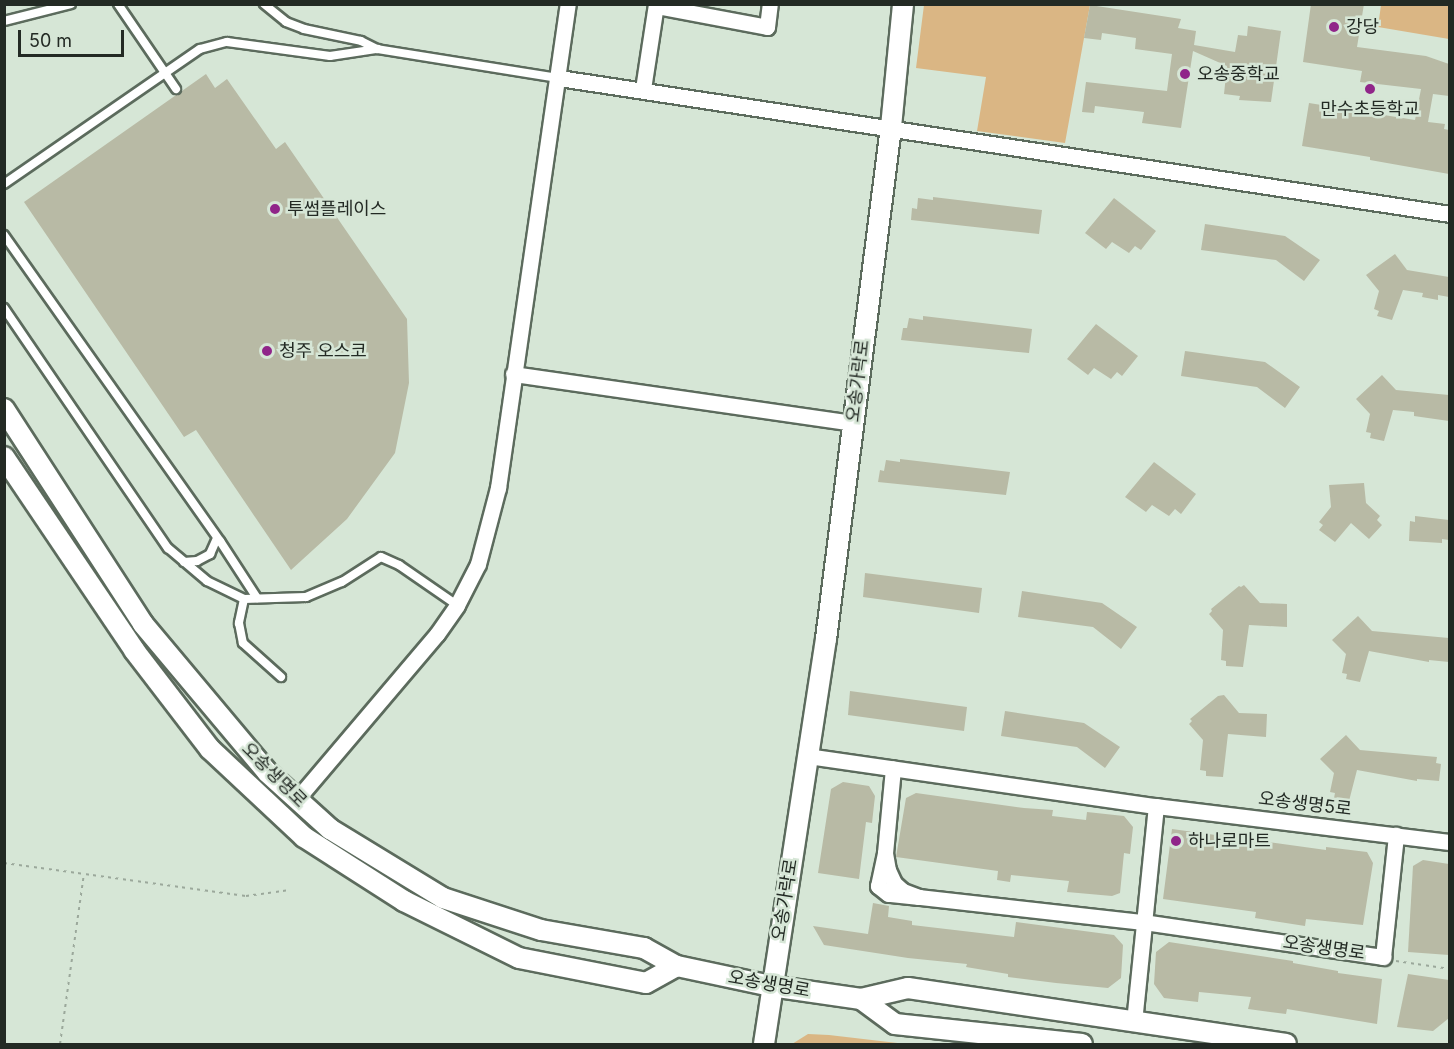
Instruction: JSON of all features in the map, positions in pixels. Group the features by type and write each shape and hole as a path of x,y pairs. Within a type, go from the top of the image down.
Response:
{"street":[{"path":"297,799 437,634 457,605 478,564 498,488 568,4"},
{"path":"643,89 656,5 767,27 770,4"},
{"name":"오송가락로","path":"764,1044 771,986 826,639 891,127 903,4"},
{"path":"558,78 643,89 1449,214"},
{"path":"513,374 853,423"},
{"name":"오송생명로","path":"4,410 143,624 267,772 330,829 443,898 541,930 644,948 676,966 771,986 861,999 908,988 1286,1044"},
{"name":"오송생명로","path":"4,457 134,650 210,749 304,837 404,901 519,958 646,983 676,966"},
{"path":"807,756 1156,806 1134,1022"},
{"name":"오송생명로","path":"893,768 885,852 879,882 880,889 888,894 1143,922 1383,957 1396,834"},
{"name":"오송생명5로","path":"1156,806 1449,842"},
{"name":"오송생명로","path":"861,999 895,1024 1082,1044"}],"lane":[{"path":"4,21 72,4"},
{"path":"118,4 176,89"},
{"path":"264,4 286,22 304,29 361,41 377,48 558,78"},
{"path":"4,184 200,49 228,42 330,56 377,48"},
{"path":"4,235 217,538 256,598"},
{"path":"4,308 168,549 207,581 244,599 306,597 342,582 381,557 399,565 457,605"},
{"path":"184,562 198,561 210,554 217,538"},
{"path":"244,599 239,623 243,643 281,677"}],"path":[{"path":"4,862 246,896 290,890"},
{"path":"60,1044 84,874"},
{"path":"1383,957 1449,969"}],"shaded area":[{"path":"924,5 1090,5 1065,143 977,131 986,77 916,68"},
{"path":"1381,5 1449,5 1449,39 1378,27"},
{"path":"808,1034 829,1035 906,1044 792,1044"}],"building":[{"path":"1311,4 1364,4 1357,47 1426,56 1449,64 1449,96 1433,94 1428,122 1445,124 1444,129 1449,130 1449,174 1370,160 1370,157 1302,146 1309,103 1415,120 1421,89 1360,82 1362,71 1303,62"},
{"path":"1090,5 1181,19 1178,28 1196,31 1194,45 1235,52 1238,35 1247,36 1248,26 1281,31 1271,102 1239,100 1240,96 1224,94 1227,66 1193,51 1181,128 1142,123 1144,112 1095,106 1094,113 1082,112 1086,82 1167,91 1172,54 1135,49 1136,38 1102,33 1101,40 1084,38"},
{"name":"청주 오스코","path":"206,74 215,88 227,79 276,149 285,142 407,319 409,383 395,453 347,519 291,570 196,430 184,437 24,202"},
{"path":"933,197 1042,210 1039,234 911,220 912,208 917,209 918,198 933,200"},
{"path":"1114,198 1156,231 1141,250 1135,246 1129,253 1112,242 1106,249 1085,233"},
{"path":"1205,224 1285,236 1320,260 1304,281 1276,260 1201,250"},
{"path":"1395,254 1407,270 1449,277 1449,297 1438,295 1438,300 1422,297 1423,293 1403,290 1392,320 1377,316 1379,311 1374,309 1379,291 1366,275"},
{"path":"923,316 1032,329 1029,353 901,340 903,328 907,328 909,318 923,320"},
{"path":"1096,324 1138,356 1122,376 1117,372 1111,379 1094,368 1088,375 1067,359"},
{"path":"1185,351 1265,362 1300,387 1285,408 1257,387 1181,376"},
{"path":"1382,375 1396,390 1449,395 1449,421 1414,416 1414,412 1393,410 1384,441 1370,438 1371,433 1366,432 1370,414 1356,399"},
{"path":"900,459 1010,472 1006,495 878,482 880,470 884,471 886,460 900,462"},
{"path":"1154,462 1196,494 1181,514 1175,509 1169,516 1152,505 1146,512 1125,497"},
{"path":"1364,483 1366,503 1380,516 1377,520 1382,525 1369,539 1351,523 1335,542 1319,530 1323,525 1319,522 1331,507 1329,485"},
{"path":"1415,516 1449,520 1449,540 1442,539 1442,543 1409,541 1410,521 1415,522"},
{"path":"865,573 982,588 979,613 863,597"},
{"path":"1244,585 1260,603 1287,604 1287,627 1249,625 1243,667 1226,666 1226,661 1221,660 1223,630 1209,614 1211,609 1239,586"},
{"path":"1022,591 1102,603 1137,627 1121,649 1093,627 1018,617"},
{"path":"1358,616 1372,631 1449,638 1449,662 1429,660 1429,662 1369,651 1360,682 1346,679 1347,674 1342,673 1346,654 1332,640"},
{"path":"850,691 967,707 964,731 848,715"},
{"path":"1224,695 1239,713 1267,714 1266,737 1228,734 1223,777 1206,776 1206,771 1200,770 1203,740 1189,724 1192,721 1190,719 1218,696"},
{"path":"1005,711 1084,723 1120,747 1105,768 1077,747 1001,736"},
{"path":"1346,735 1360,750 1437,757 1436,763 1441,764 1439,781 1417,779 1417,781 1357,770 1349,801 1334,798 1335,793 1330,792 1334,773 1320,759"},
{"path":"843,782 869,786 875,796 872,823 866,822 859,879 818,873 831,789"},
{"path":"916,793 1053,810 1052,816 1086,820 1087,812 1124,816 1133,827 1130,854 1124,853 1120,893 1112,896 1067,892 1069,881 1011,875 1010,882 997,880 998,871 896,857 906,798"},
{"path":"1172,829 1326,850 1326,847 1367,852 1373,863 1363,925 1306,919 1305,926 1255,918 1256,912 1163,899"},
{"path":"1423,860 1449,864 1449,955 1408,952 1413,866"},
{"path":"873,903 889,906 888,917 912,921 912,925 1014,937 1016,922 1114,935 1123,945 1121,978 1108,988 1056,983 1008,977 1008,974 966,967 967,964 908,958 824,945 813,926 868,934"},
{"path":"1169,942 1293,961 1293,963 1338,971 1338,973 1382,979 1377,1024 1287,1009 1286,1014 1248,1009 1251,997 1199,992 1198,1002 1164,998 1154,984 1156,952"},
{"path":"1408,974 1449,980 1449,1018 1433,1031 1397,1027"}],"place":[{"name":"강당","path":"1334,27"},
{"name":"오송중학교","path":"1185,74"},
{"name":"만수초등학교","path":"1370,89"},
{"name":"투썸플레이스","path":"275,209"},
{"name":"청주 오스코","path":"267,351"},
{"name":"하나로마트","path":"1176,841"}]}
